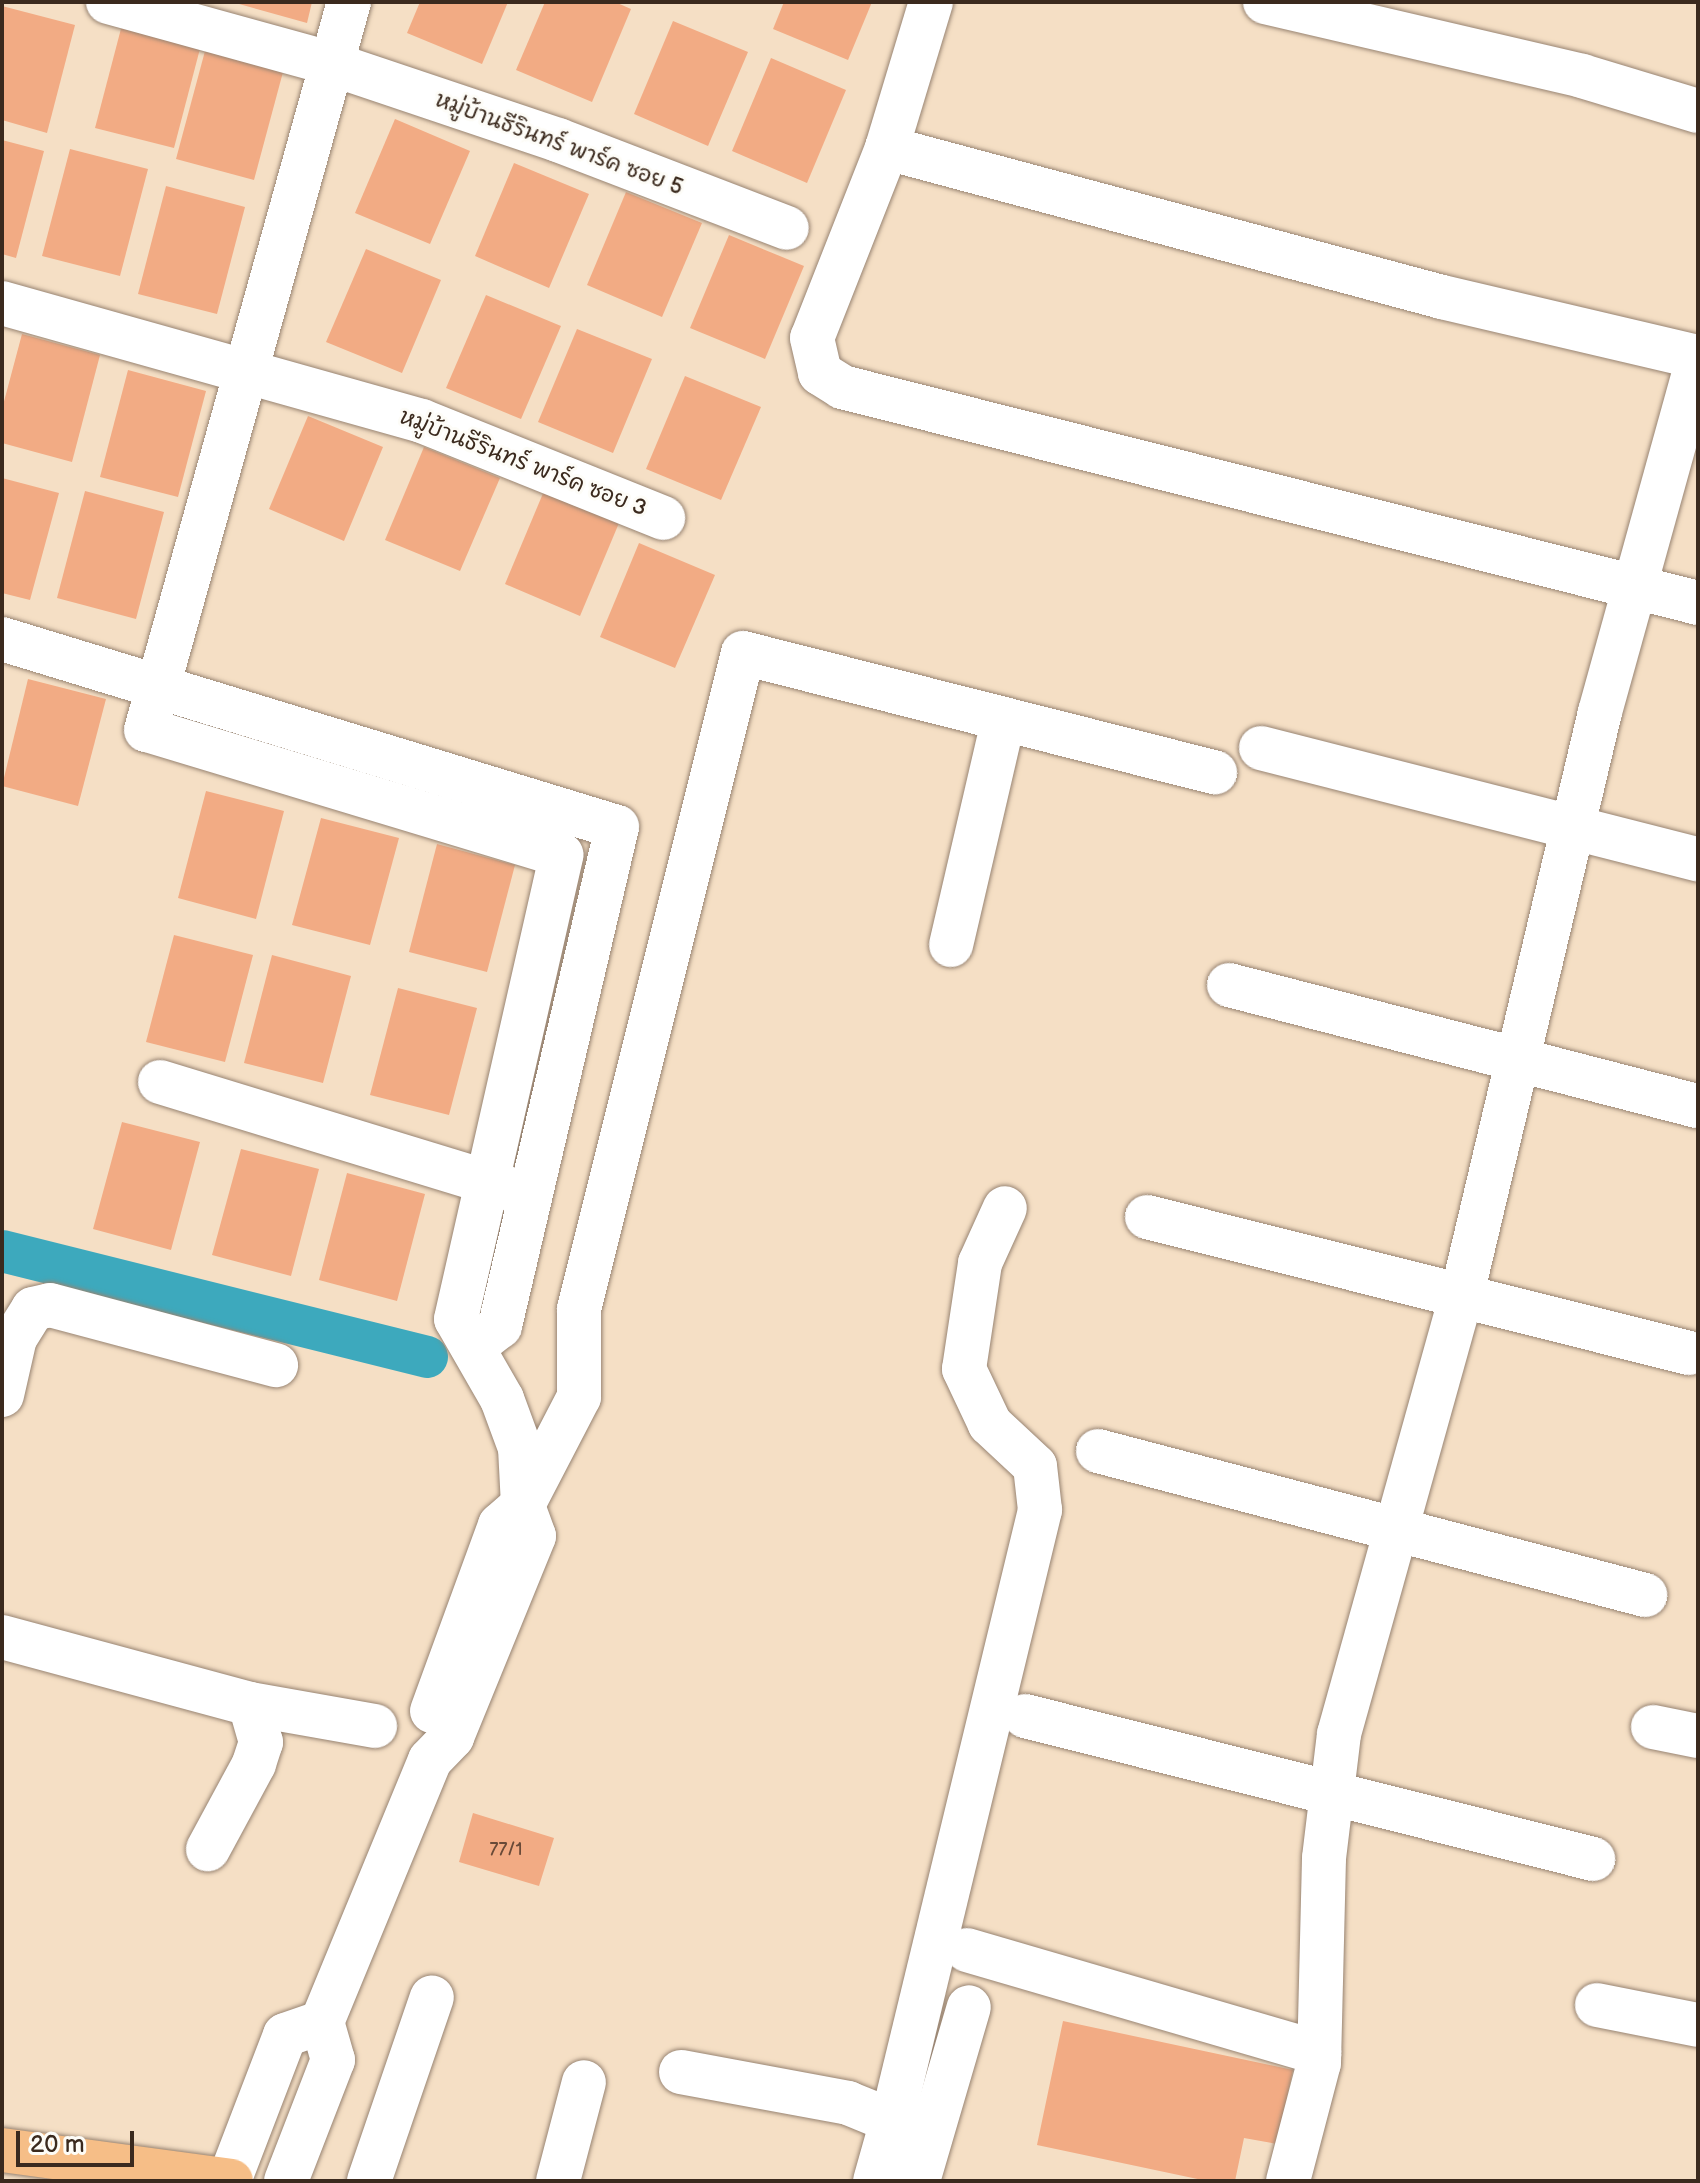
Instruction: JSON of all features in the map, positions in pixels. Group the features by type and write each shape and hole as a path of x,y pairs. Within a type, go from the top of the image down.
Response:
{"main road":[{"path":"2,2150 230,2181"}],"street":[{"name":"หมู่บ้านธีรินทร์ พาร์ค ซอย 5","path":"108,2 329,63 558,140 787,228"},
{"path":"349,2 242,374 146,730 561,855 456,1319 502,1399 520,1448 523,1505"},
{"path":"931,2 887,148 812,338 820,373 842,387 1698,603"},
{"path":"1265,2 1582,76 1698,111"},
{"path":"887,148 1352,274 1698,358 1574,828 1460,1296 1328,1793 1319,2053 1288,2181"},
{"name":"หมู่บ้านธีรินทร์ พาร์ค ซอย 3","path":"2,303 242,374 422,421 663,518"},
{"path":"2,639 617,827 500,1326 473,1347"},
{"path":"286,2181 333,2060 322,2022 430,1760 426,1727 500,1525 523,1505 579,1397 579,1309 743,653 1215,772"},
{"path":"951,945 1003,721"},
{"path":"1261,748 1698,859"},
{"path":"357,793 370,751"},
{"path":"1229,985 1698,1106"},
{"path":"160,1082 531,1195"},
{"path":"875,2181 1040,1510 1035,1466 990,1424 964,1369 980,1263 1005,1208"},
{"path":"1147,1217 1689,1353"},
{"path":"2,1395 15,1338 33,1309 50,1305 276,1365"},
{"path":"1098,1451 1645,1595"},
{"path":"2,1637 250,1704 375,1726"},
{"path":"208,1849 261,1742 250,1704"},
{"path":"1025,1716 1593,1859"},
{"path":"1653,1727 1698,1736"},
{"path":"967,1950 1319,2053"},
{"path":"369,2181 432,1997"},
{"path":"1597,2005 1698,2025"},
{"path":"918,2181 969,2007"},
{"path":"230,2181 285,2035 322,2022"},
{"path":"681,2072 848,2103 892,2121"},
{"path":"558,2181 584,2082"}],"building":[{"path":"232,2 312,2 307,23"},
{"path":"420,2 508,2 482,64 407,33"},
{"path":"545,2 615,2 631,9 592,102 516,70"},
{"path":"784,2 872,2 848,60 773,29"},
{"path":"2,6 75,25 47,133 2,120"},
{"path":"123,21 202,41 174,148 95,128"},
{"path":"673,21 748,52 708,146 634,114"},
{"path":"205,51 283,72 254,180 176,159"},
{"path":"771,58 846,90 807,183 732,151"},
{"path":"395,119 470,151 430,244 355,213"},
{"path":"2,140 44,151 16,258 2,254"},
{"path":"70,149 148,169 120,276 42,256"},
{"path":"514,163 589,194 549,288 475,256"},
{"path":"166,186 245,207 217,314 138,294"},
{"path":"626,192 702,223 662,317 587,285"},
{"path":"729,235 804,266 765,359 690,328"},
{"path":"366,249 441,280 402,373 326,342"},
{"path":"486,295 561,326 521,419 446,388"},
{"path":"577,329 652,359 613,453 538,422"},
{"path":"22,334 100,355 72,462 2,443 2,409"},
{"path":"128,370 206,391 178,497 100,477"},
{"path":"685,376 761,407 721,500 646,469"},
{"path":"308,416 383,447 344,541 269,509"},
{"path":"424,447 500,478 460,571 385,540"},
{"path":"2,478 59,493 30,600 2,593"},
{"path":"85,491 164,512 136,619 57,598"},
{"path":"544,491 619,523 580,616 505,584"},
{"path":"639,543 715,575 675,668 600,637"},
{"path":"28,679 106,699 78,806 2,786"},
{"path":"206,791 284,811 256,919 178,898"},
{"path":"321,818 399,838 370,945 292,925"},
{"path":"437,844 515,865 487,972 409,952"},
{"path":"174,935 253,955 225,1062 146,1042"},
{"path":"272,955 351,976 323,1083 244,1063"},
{"path":"398,988 477,1008 449,1115 370,1095"},
{"path":"122,1122 200,1142 171,1250 93,1229"},
{"path":"241,1149 319,1169 291,1276 212,1255"},
{"path":"347,1173 425,1194 397,1301 319,1280"},
{"path":"473,1813 554,1838 539,1886 459,1862"},
{"path":"1063,2021 1293,2070 1277,2144 1244,2138 1235,2181 1207,2181 1037,2145"}],"waterway":[{"path":"2,1251 427,1357"}]}
